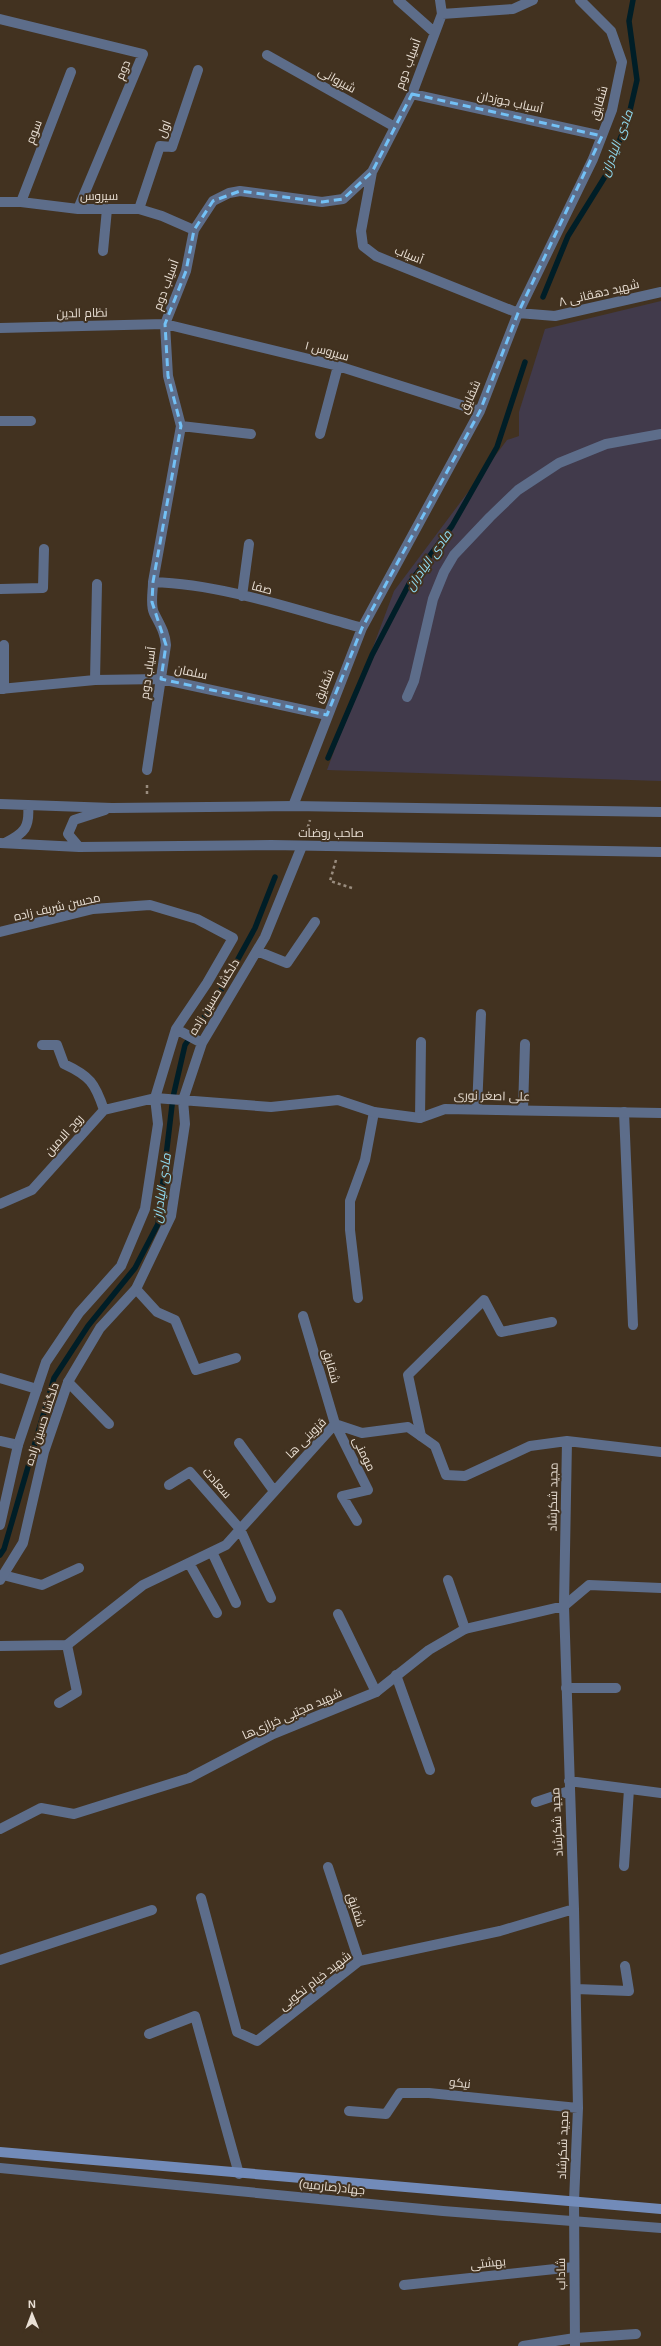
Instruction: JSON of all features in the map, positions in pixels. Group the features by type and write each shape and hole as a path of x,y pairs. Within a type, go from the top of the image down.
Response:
{"main road":[{"name":"جهاد(صارمیه)","path":"0,2152 239,2174 661,2209"}],"street":[{"path":"398,0 434,32"},
{"path":"440,0 442,14 513,9 533,0"},
{"name":"شقایق","path":"293,806 362,628 480,411 518,313 593,160 612,110 622,62 611,31 580,0"},
{"name":"آسیاب دوم","path":"147,770 166,639 161,624 154,612 152,602 154,582 181,426 168,376 165,324 186,271 194,230 213,201 229,193 240,191 294,199 333,202 343,199 372,172 412,94 442,14"},
{"name":"دوم","path":"0,18 143,54 78,209"},
{"name":"شیروانی","path":"266,55 395,127"},
{"name":"اول","path":"139,209 160,146 172,148 198,70"},
{"name":"سوم","path":"21,202 71,72"},
{"name":"آسیاب جوزدان","path":"412,94 602,136"},
{"name":"آسیاب","path":"372,172 361,231 362,246 376,256 518,313"},
{"name":"سیروس","path":"0,202 21,202 78,209 139,209 162,216 194,230"},
{"path":"103,251 107,209"},
{"name":"شهید دهقانی ۸","path":"518,313 555,316 661,292"},
{"name":"نظام الدین","path":"0,328 165,324"},
{"name":"سیروس ۱","path":"165,324 338,366 480,411"},
{"path":"320,434 338,366"},
{"path":"0,421 31,422"},
{"path":"181,426 251,434"},
{"path":"407,697 414,681 433,599 444,572 454,554 518,490 559,463 606,444 661,434"},
{"path":"242,596 249,544"},
{"path":"0,589 43,588 44,549"},
{"name":"صفا","path":"154,582 172,582 242,596 362,628"},
{"path":"95,680 97,584"},
{"path":"2,689 4,645"},
{"name":"سلمان","path":"2,689 95,680 161,679 327,715"},
{"path":"0,804 112,808 315,806 661,812"},
{"path":"2,844 21,835 30,820 28,805"},
{"path":"79,847 68,834 74,820 112,808"},
{"name":"صاحب روضات","path":"2,844 79,847 340,846 661,852"},
{"name":"دلگشا حسین زاده","path":"2,1577 24,1543 44,1452 68,1382 100,1328 136,1289 171,1216 185,1124 183,1100 202,1043 265,937 302,846"},
{"name":"محسن شریف زاده","path":"0,932 93,909 150,905 197,918 233,938"},
{"path":"257,951 287,963 315,922"},
{"name":"دلگشا حسین زاده","path":"0,1525 18,1445 46,1362 79,1313 120,1266 145,1209 158,1124 155,1098 176,1029 207,983 233,938"},
{"path":"477,1109 481,1014"},
{"path":"176,1029 202,1043"},
{"path":"420,1042 420,1118"},
{"path":"523,1110 525,1044"},
{"path":"42,1045 57,1045 64,1064 79,1071 97,1088 104,1110 155,1098"},
{"name":"علی اصغر نوری","path":"155,1098 271,1107 338,1100 374,1112 420,1118 445,1109 661,1113"},
{"name":"روح الامین","path":"0,1204 32,1190 104,1110"},
{"path":"358,1298 350,1230 350,1201 365,1160 374,1112"},
{"path":"624,1112 633,1325"},
{"path":"136,1289 157,1312 175,1320 196,1370 236,1358"},
{"path":"420,1436 408,1375 484,1300 501,1332 552,1322"},
{"name":"شقایق","path":"303,1316 335,1424"},
{"path":"0,1378 37,1390"},
{"path":"68,1382 109,1424"},
{"name":"قزوینی ها","path":"67,1646 143,1584 226,1545 335,1424 362,1433 408,1427 435,1446 446,1475 465,1476 530,1446 567,1441 661,1452"},
{"name":"مومنی","path":"335,1424 368,1490 342,1496 357,1521"},
{"path":"0,1441 18,1445"},
{"name":"مجید شکرشاد","path":"567,1441 564,1606 574,1909 578,2108 574,2201"},
{"path":"239,1443 274,1491"},
{"name":"سعادت","path":"169,1485 190,1472 240,1529"},
{"path":"240,1529 271,1598"},
{"path":"212,1552 236,1603"},
{"path":"189,1563 217,1613"},
{"path":"2,1577 42,1585 79,1568"},
{"path":"448,1580 465,1629"},
{"path":"564,1606 589,1585 661,1588"},
{"name":"شهید مجتبی خرازی‌ها","path":"0,1829 41,1808 74,1814 189,1778 273,1734 376,1692 429,1650 465,1629 564,1606"},
{"path":"338,1614 376,1692"},
{"path":"0,1646 67,1646 77,1692 59,1703"},
{"path":"396,1675 430,1770"},
{"path":"566,1688 616,1688"},
{"path":"569,1781 661,1793"},
{"path":"624,1866 629,1789"},
{"path":"536,1802 569,1791"},
{"name":"شقایق","path":"328,1867 359,1961"},
{"name":"شهید خیام نکویی","path":"201,1898 237,2032 257,2041 359,1961 500,1931 574,1909"},
{"path":"0,1960 152,1910"},
{"path":"576,1989 629,1991 625,1966"},
{"path":"149,2034 195,2016 239,2174"},
{"name":"نیکو","path":"349,2111 386,2114 400,2093 429,2093 578,2108"},
{"name":"جهاد(صارمیه)","path":"0,2168 443,2211 661,2228"},
{"name":"شاداب","path":"574,2201 575,2342"},
{"name":"بهشتی","path":"404,2285 574,2267"},
{"path":"523,2346 575,2342 636,2334"}],"path":[{"path":"146,807 147,770"},
{"path":"302,846 315,806"},
{"path":"340,846 330,881 352,888"}],"highlighted area":[{"path":"412,94 602,136 518,313 480,411 362,628 327,715 161,679 166,645 152,602 153,582 181,426 168,376 165,324 186,271 194,230 213,201 240,191 322,202 343,199 372,172"}],"shaded area":[{"path":"661,301 661,781 327,770 394,591 507,440 519,436 519,412 545,329"}],"waterway":[{"name":"مادی الیادران","path":"543,297 568,236 606,175 628,119 637,80 629,21 633,0"},
{"name":"مادی الیادران","path":"328,758 372,655 409,584 452,526 497,447 525,362"},
{"name":"مادی الیادران","path":"0,1555 4,1549 54,1378 88,1326 135,1268 158,1224 173,1097 185,1045 215,1001 255,928 275,877"}]}
